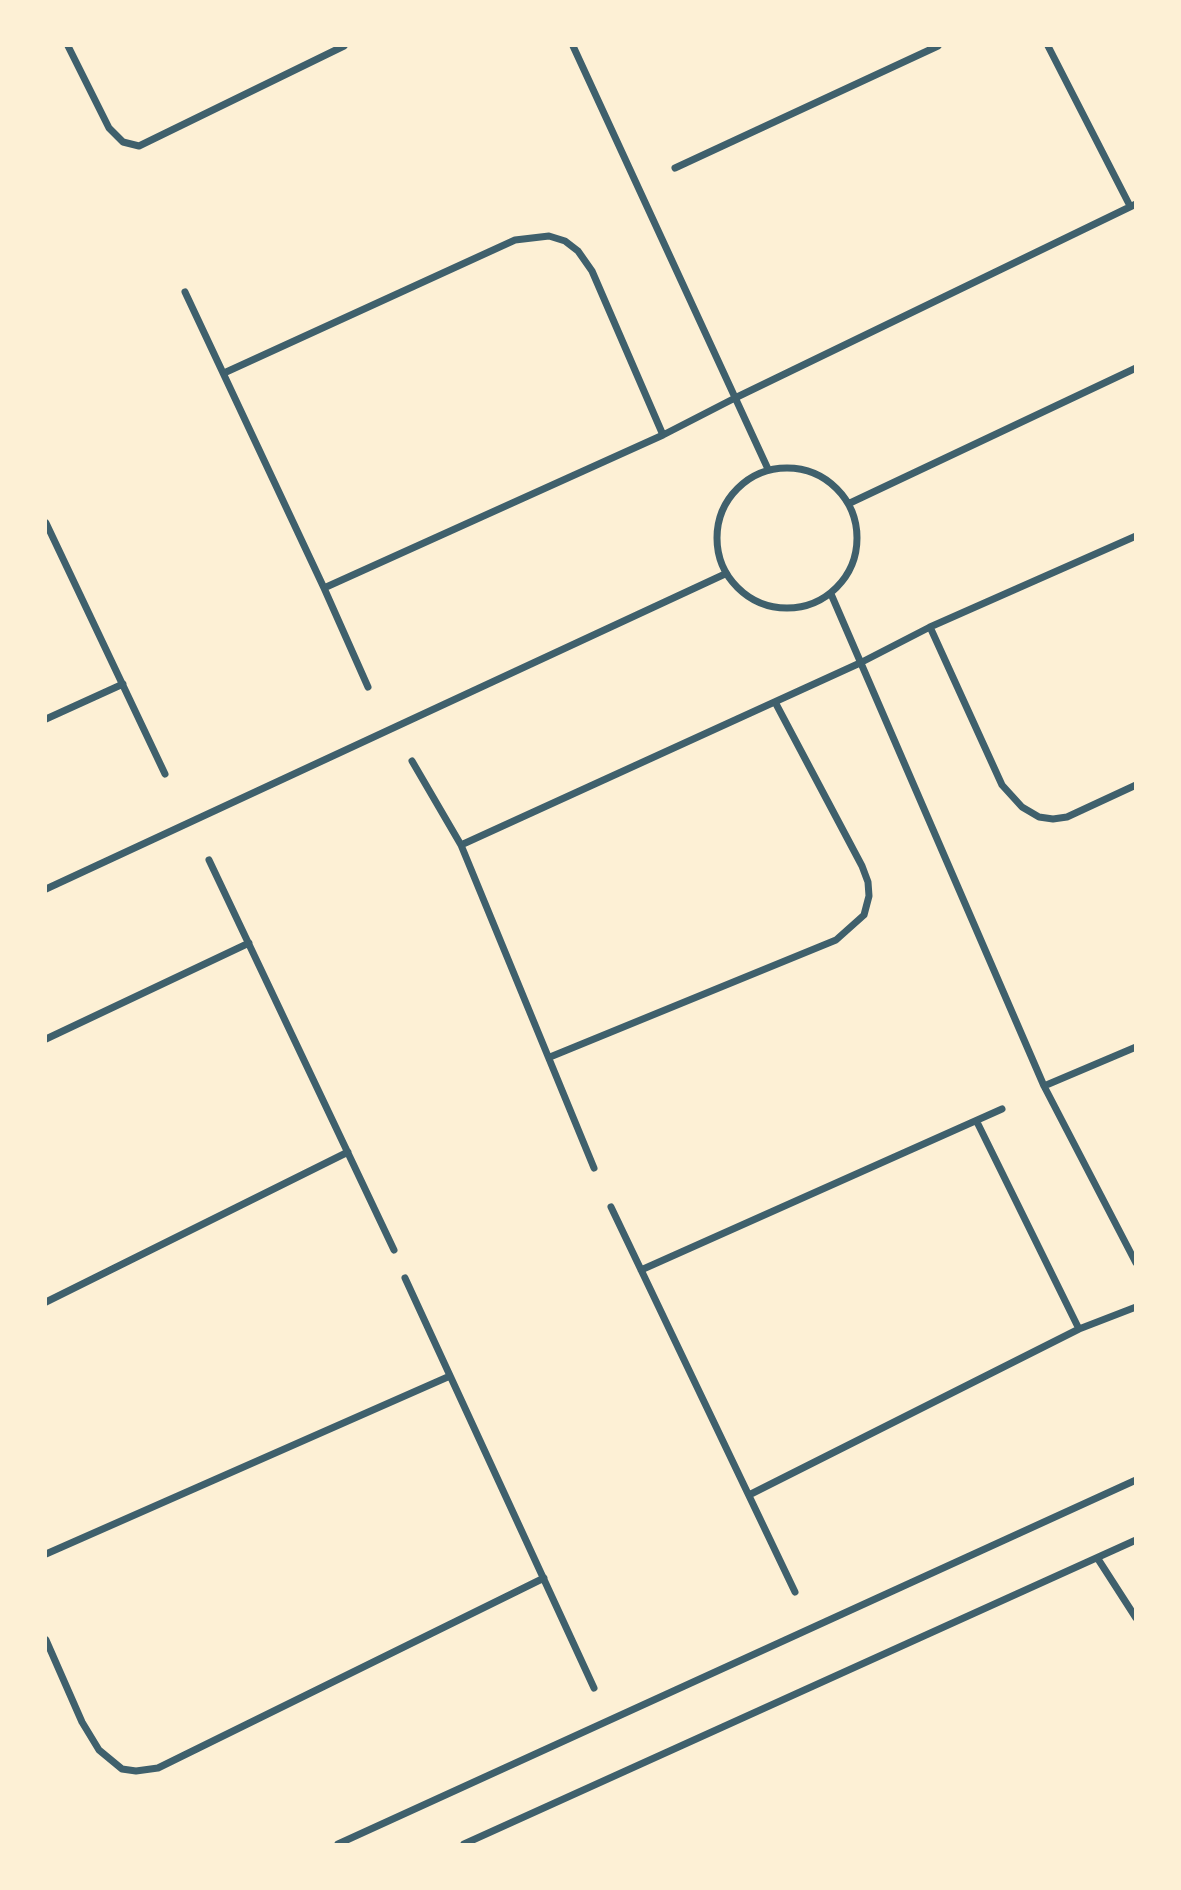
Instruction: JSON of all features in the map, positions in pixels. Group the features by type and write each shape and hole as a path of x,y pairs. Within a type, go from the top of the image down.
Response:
{"street":[{"path":"68,46 109,128 123,142 139,146 344,46"},
{"path":"573,46 768,469"},
{"path":"675,168 938,46"},
{"path":"324,588 663,435 1133,205 1048,46"},
{"path":"224,373 515,240 549,236 565,241 578,251 592,271 663,435"},
{"path":"185,292 368,687"},
{"path":"850,503 1136,368"},
{"path":"800,468 810,472 829,480 850,503 859,536 852,568 831,594 801,608 771,608 744,596 725,574 716,543 721,511 740,485 768,469 800,468"},
{"path":"46,523 165,774"},
{"path":"461,845 860,663 930,627 1136,536"},
{"path":"46,889 725,574"},
{"path":"831,594 1044,1086 1136,1263"},
{"path":"930,627 1002,785 1022,807 1039,817 1067,817 1136,785"},
{"path":"46,719 122,684"},
{"path":"550,1057 836,940 864,915 869,897 868,882 862,866 775,702"},
{"path":"412,761 461,845 594,1168"},
{"path":"209,860 394,1250"},
{"path":"46,1039 249,943"},
{"path":"1044,1086 1136,1047"},
{"path":"641,1270 1002,1109"},
{"path":"977,1122 1080,1329"},
{"path":"46,1302 348,1152"},
{"path":"611,1208 795,1592"},
{"path":"405,1278 594,1688"},
{"path":"749,1495 1080,1329 1136,1307"},
{"path":"46,1554 450,1376"},
{"path":"338,1844 1136,1480"},
{"path":"464,1844 1136,1540"},
{"path":"1098,1559 1136,1618"},
{"path":"46,1640 82,1722 99,1750 122,1769 136,1771 158,1768 544,1578"}]}
